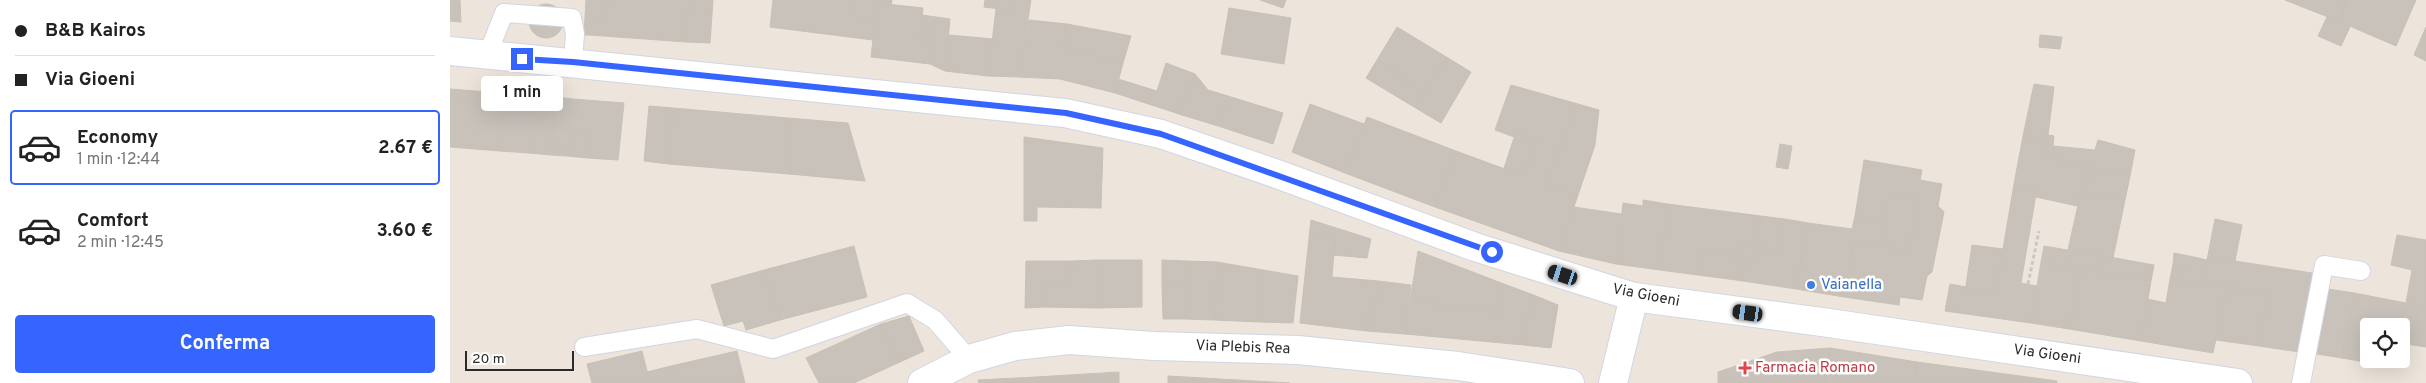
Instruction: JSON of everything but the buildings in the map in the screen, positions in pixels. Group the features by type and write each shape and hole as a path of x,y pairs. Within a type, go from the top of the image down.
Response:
{"street":[{"name":"Via Gioeni","path":"450,51 1066,113 1161,134 1475,247 1634,297 1829,323 2238,383"},
{"path":"1613,383 1634,297"},
{"name":"Via Plebis Rea","path":"922,383 969,359 1015,346 1069,340 1154,346 1298,350 1458,366 1570,383"}],"lane":[{"path":"487,56 504,13 572,18 575,34 573,62"},
{"path":"2301,383 2324,265 2362,271"},
{"path":"584,347 697,329 773,349 907,303 935,320 969,359"}],"path":[{"path":"2028,284 2039,231"}],"place":[{"name":"Vaianella","path":"1811,285"},
{"name":"Farmacia Romano","path":"1745,368"}],"route":[{"path":"522,59 573,62 1066,113 1161,134 1492,252"}]}
